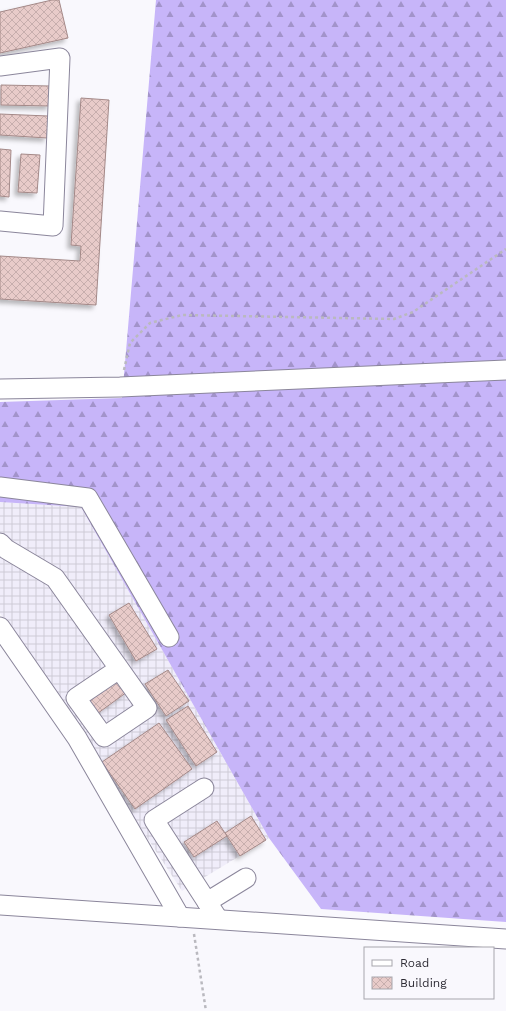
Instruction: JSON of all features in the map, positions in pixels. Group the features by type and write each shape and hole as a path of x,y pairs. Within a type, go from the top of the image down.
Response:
{"lane":[{"path":"0,66 60,58 52,226 0,221"},
{"path":"0,389 120,386 506,370"},
{"path":"0,487 88,498 169,636"},
{"path":"0,543 6,549 55,578 119,669"},
{"path":"0,627 77,738 186,917"},
{"path":"204,788 154,820 218,919"},
{"path":"207,902 246,878"},
{"path":"0,905 506,938"}],"path":[{"path":"120,386 130,343 150,322 182,315 394,319 413,312 506,249"},
{"path":"186,917 206,1011"}],"shaded area":[{"path":"0,502 81,507 269,838 182,891 0,613"}],"green space":[{"path":"156,0 506,0 506,922 321,909 269,838 81,507 0,502 0,402 122,398"}],"building":[{"path":"52,0 59,0 68,38 0,53 0,12"},
{"path":"1,85 50,86 50,106 1,105"},
{"path":"81,98 109,100 96,305 0,299 0,256 80,261 81,246 71,245"},
{"path":"0,114 48,116 47,138 0,135"},
{"path":"0,149 11,150 9,197 0,196"},
{"path":"21,154 40,155 37,193 18,192"},
{"path":"129,603 157,649 136,661 109,615"},
{"path":"168,670 189,701 166,716 145,684"},
{"path":"117,679 127,692 94,716 84,703"},
{"path":"188,706 217,752 196,766 166,720"},
{"path":"159,723 192,769 135,809 102,762"},
{"path":"251,816 266,840 240,856 225,833"},
{"path":"217,821 227,836 194,857 184,842"}]}
